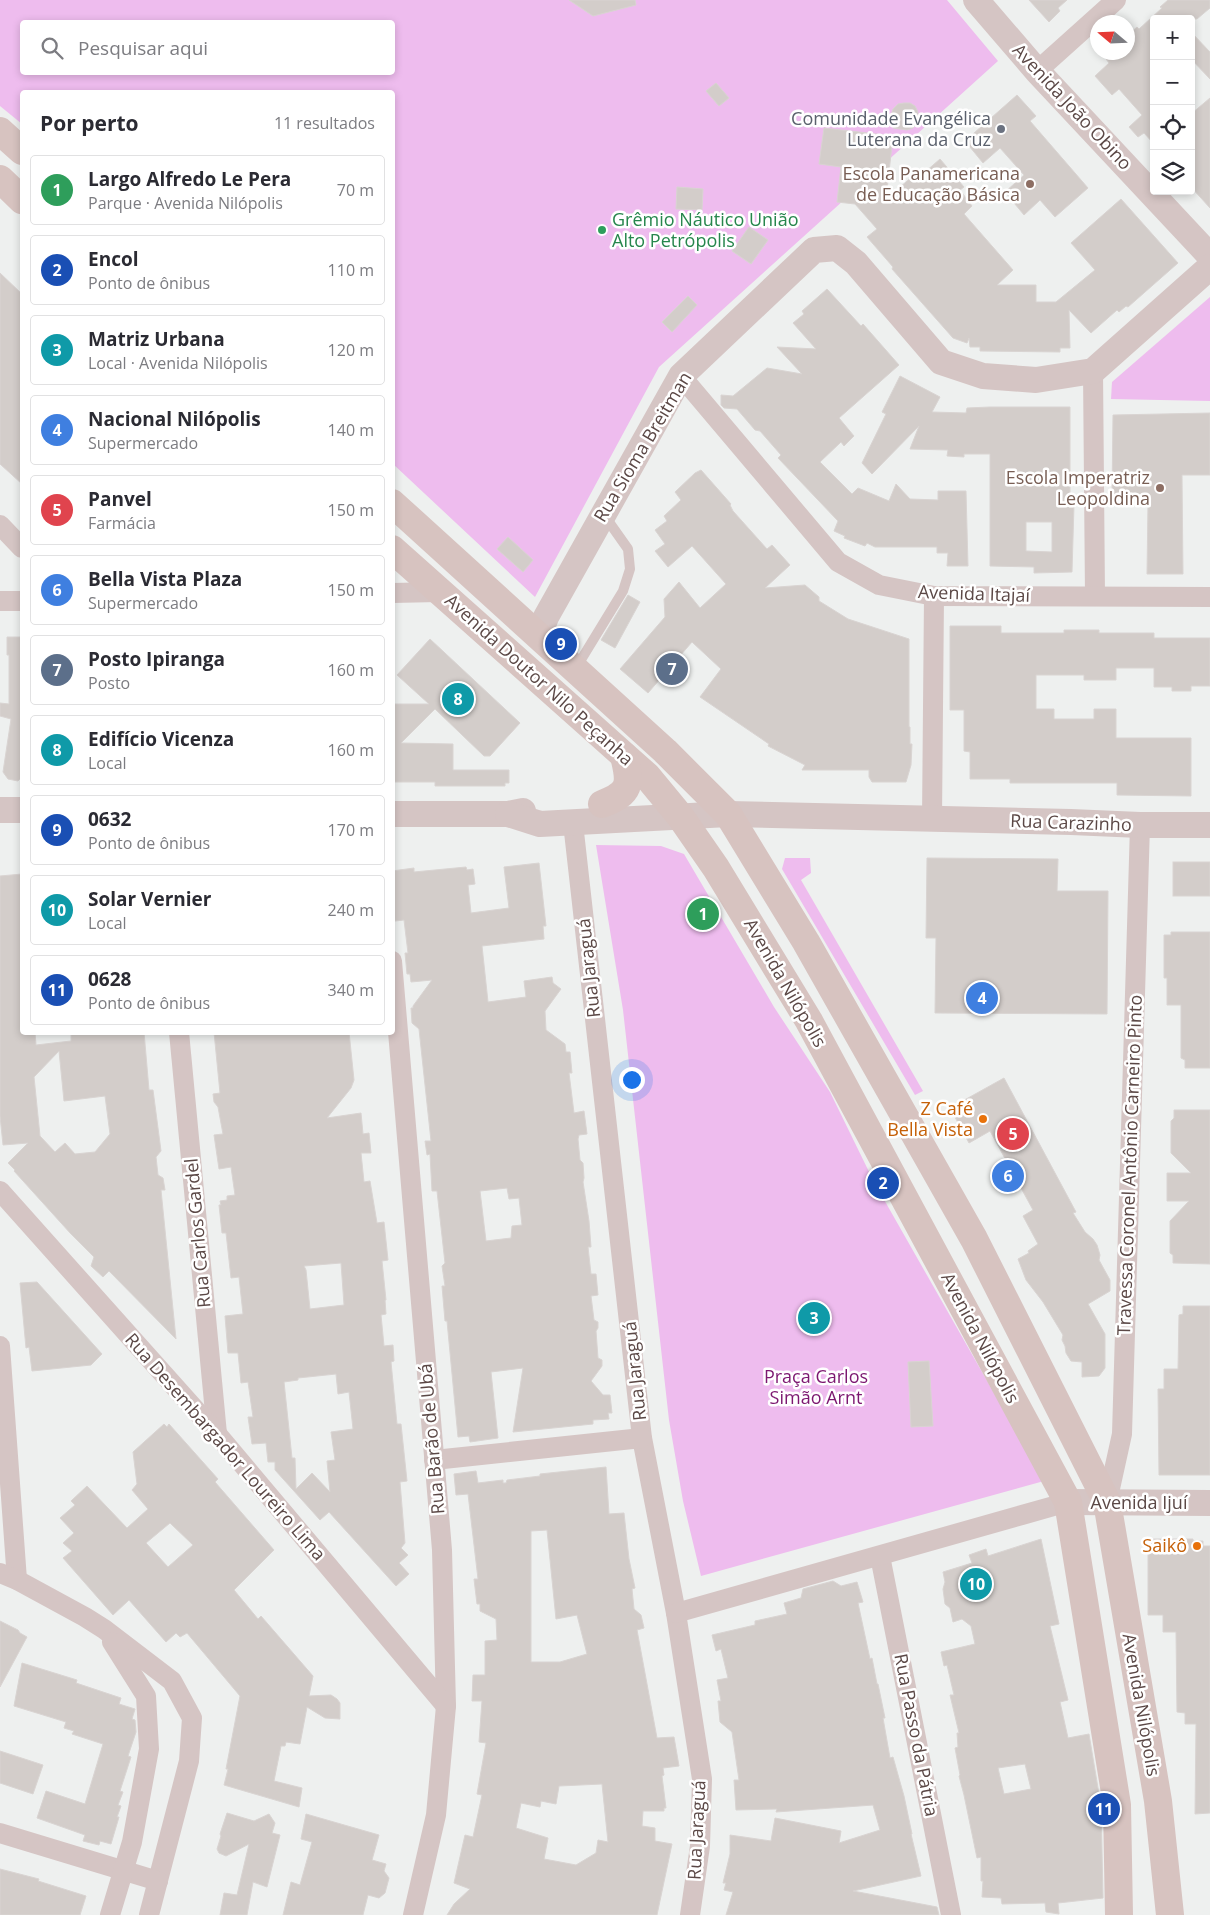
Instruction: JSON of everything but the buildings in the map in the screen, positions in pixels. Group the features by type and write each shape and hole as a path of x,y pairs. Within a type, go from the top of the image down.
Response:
{"main road":[{"path":"0,131 20,149"},
{"name":"Avenida Doutor Nilo Peçanha","path":"395,506 538,627 575,669 666,750 728,814"},
{"name":"Avenida Doutor Nilo Peçanha","path":"402,558 647,776 680,816"},
{"path":"602,804 618,798 626,789 629,777 624,756"},
{"path":"716,868 718,827 723,818 728,814"},
{"name":"Avenida Nilópolis","path":"728,814 806,942 960,1214 1107,1502 1158,1801 1170,1915"},
{"name":"Avenida Nilópolis","path":"680,816 716,868 809,1021 1068,1502 1117,1805 1119,1915"}],"street":[{"name":"Avenida João Obino","path":"976,0 1037,71 1210,256"},
{"path":"1037,71 1116,0"},
{"name":"Rua Sioma Breitman","path":"538,627 681,376 814,250 837,248 856,262 941,362 984,376 1036,380 1093,371"},
{"path":"1095,596 1093,371 1210,266"},
{"name":"Avenida Itajaí","path":"681,376 838,562 879,586 934,596 1210,597"},
{"path":"0,524 20,546"},
{"path":"395,593 410,574 402,558"},
{"path":"395,593 439,592"},
{"path":"508,814 540,824 728,814 932,820 934,596"},
{"path":"0,601 20,601"},
{"path":"395,814 508,814 538,807 602,804 680,816"},
{"path":"0,810 20,810"},
{"name":"Rua Carazinho","path":"932,820 1210,825"},
{"name":"Rua Jaraguá","path":"573,823 642,1438 676,1613 702,1779 700,1846 690,1915"},
{"name":"Travessa Coronel Antônio Carneiro Pinto","path":"1107,1502 1122,1434 1140,825"},
{"name":"Rua Barão de Ubá","path":"395,997 442,1550 446,1706 436,1815 413,1915"},
{"name":"Rua Carlos Gardel","path":"179,1035 217,1434"},
{"name":"Rua Desembargador Loureiro Lima","path":"0,1191 217,1434 446,1706"},
{"path":"0,1346 9,1577 104,1629 172,1681 192,1718 189,1761 149,1915"},
{"path":"434,1460 642,1438"},
{"path":"676,1613 1068,1502"},
{"name":"Avenida Ijuí","path":"1068,1502 1210,1503"},
{"name":"Rua Passo da Pátria","path":"880,1556 952,1915"},
{"path":"104,1629 146,1696 149,1749 132,1842 110,1915"},
{"path":"0,1833 158,1881"}],"lane":[{"path":"575,669 623,591 630,568 628,549 603,514"}],"green space":[{"name":"Grêmio Náutico União Alto Petrópolis","path":"0,0 947,0 998,61 659,367 535,597 395,466 395,90 20,90 20,122 0,106"},
{"path":"1210,297 1210,401 1111,399 1112,382"},
{"name":"Praça Carlos Simão Arnt","path":"596,845 661,846 684,854 774,1007 830,1092 874,1182 1044,1481 701,1576 683,1501 669,1420 623,1010"},
{"path":"785,858 810,858 811,873 801,880 923,1091 915,1095 782,869"}],"place":[{"name":"Comunidade Evangélica Luterana da Cruz","path":"1001,129"},
{"name":"Escola Panamericana de Educação Básica","path":"1030,184"},
{"name":"Grêmio Náutico União Alto Petrópolis","path":"602,230"},
{"name":"Escola Imperatriz Leopoldina","path":"1160,488"},
{"name":"0632","path":"561,644"},
{"name":"Posto Ipiranga","path":"672,669"},
{"name":"Edifício Vicenza","path":"458,699"},
{"name":"Largo Alfredo Le Pera","path":"703,914"},
{"name":"Nacional Nilópolis","path":"982,998"},
{"name":"Z Café Bella Vista","path":"983,1119"},
{"name":"Panvel","path":"1013,1134"},
{"name":"Bella Vista Plaza","path":"1008,1176"},
{"name":"Encol","path":"883,1183"},
{"name":"Matriz Urbana","path":"814,1318"},
{"name":"Saikô","path":"1197,1546"},
{"name":"Solar Vernier","path":"976,1584"},
{"name":"0628","path":"1104,1809"}]}
